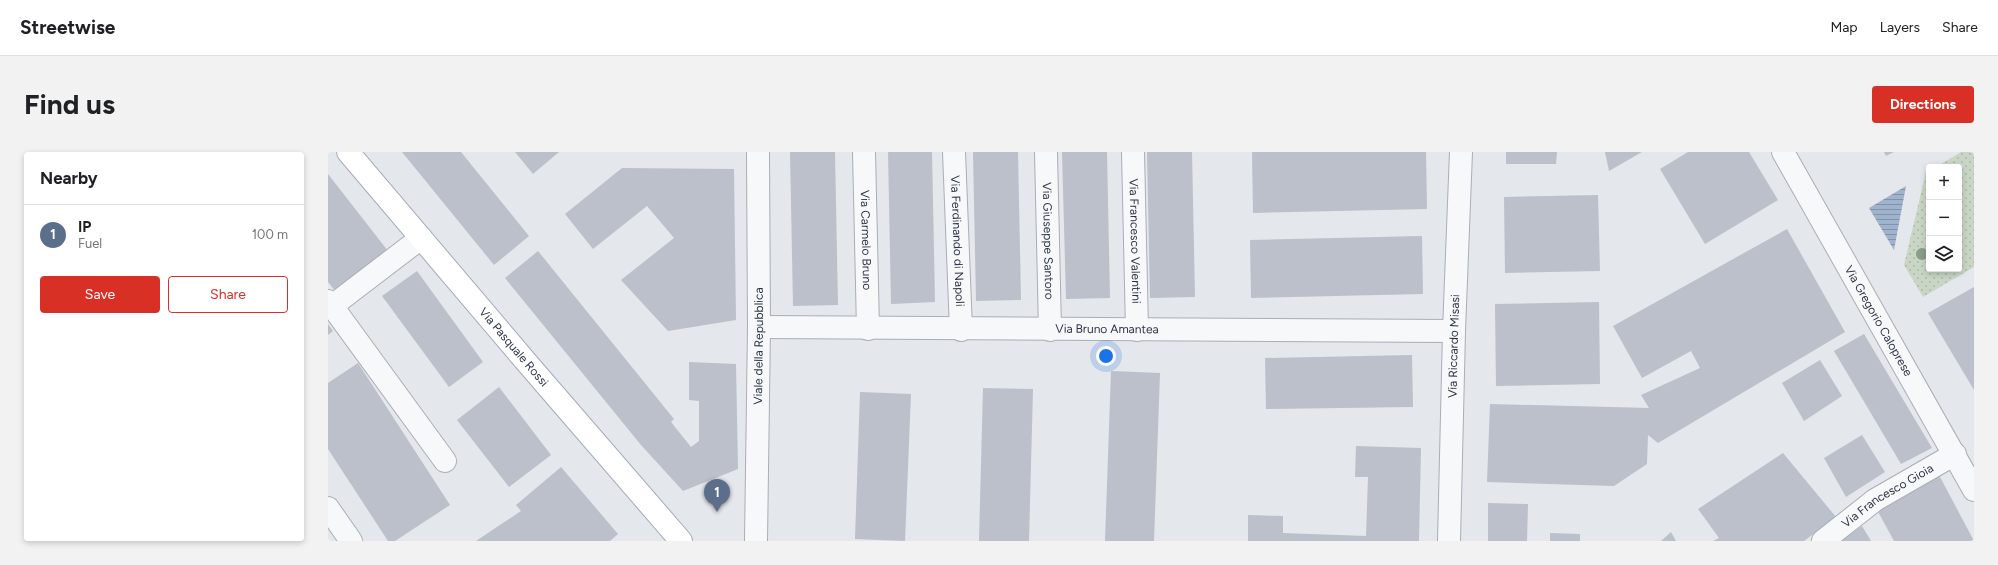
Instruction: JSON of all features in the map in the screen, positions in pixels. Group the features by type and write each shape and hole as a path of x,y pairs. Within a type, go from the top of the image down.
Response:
{"main road":[{"name":"Via Pasquale Rossi","path":"348,152 681,541"}],"street":[{"name":"Viale della Repubblica","path":"756,541 759,327 758,152"},
{"name":"Via Carmelo Bruno","path":"864,152 868,329"},
{"name":"Via Ferdinando di Napoli","path":"954,152 961,330"},
{"name":"Via Giuseppe Santoro","path":"1046,152 1050,330"},
{"name":"Via Francesco Valentini","path":"1133,152 1138,330"},
{"name":"Via Riccardo Misasi","path":"1449,541 1460,152"},
{"name":"Via Gregorio Caloprese","path":"1783,152 1974,490"},
{"path":"421,238 330,304 445,461"},
{"name":"Via Bruno Amantea","path":"759,327 961,330 1454,331"},
{"name":"Via Francesco Gioia","path":"1823,541 1874,500 1955,454"},
{"path":"328,508 351,541"}],"green space":[{"path":"1961,152 1974,152 1974,267 1923,297 1904,265 1926,172 1926,272 1962,272 1962,164 1941,164"}],"water":[{"path":"1906,186 1894,250 1869,208"}],"building":[{"path":"402,152 461,152 529,236 494,265"},
{"path":"515,152 559,152 533,174"},
{"path":"790,152 835,152 838,305 793,306"},
{"path":"888,152 932,152 935,302 891,304"},
{"path":"973,152 1018,152 1021,300 976,301"},
{"path":"1062,152 1107,152 1110,298 1066,299"},
{"path":"1147,152 1192,152 1195,297 1150,298"},
{"path":"1252,152 1426,152 1427,209 1253,213"},
{"path":"1506,152 1557,152 1556,164 1506,164"},
{"path":"1605,152 1642,152 1609,171"},
{"path":"1688,152 1749,152 1778,200 1705,244 1660,169"},
{"path":"1884,152 1894,152 1886,156"},
{"path":"622,168 734,169 736,320 668,331 621,280 674,238 647,206 593,249 565,214"},
{"path":"328,174 388,251 335,291 328,282"},
{"path":"1598,195 1600,271 1505,273 1504,197"},
{"path":"1787,229 1845,332 1658,443 1648,435 1647,464 1614,486 1487,482 1490,404 1649,408 1641,395 1700,368 1691,351 1642,378 1613,326"},
{"path":"1422,236 1423,294 1251,298 1250,240"},
{"path":"538,251 674,419 671,422 691,447 699,441 699,401 689,400 689,362 736,364 738,469 683,491 641,445 505,278"},
{"path":"417,271 483,362 449,387 382,296"},
{"path":"1974,287 1974,390 1928,313"},
{"path":"1599,302 1600,384 1496,386 1495,304"},
{"path":"328,324 333,331 328,335"},
{"path":"1864,334 1932,448 1901,464 1834,351"},
{"path":"1412,355 1413,407 1266,409 1265,358"},
{"path":"1820,360 1842,396 1804,421 1782,383"},
{"path":"358,363 450,505 395,541 388,541 328,449 328,383"},
{"path":"1111,371 1160,373 1154,541 1105,541"},
{"path":"499,387 551,455 509,487 457,420"},
{"path":"983,388 1033,389 1029,541 979,541"},
{"path":"860,392 911,394 905,541 855,539"},
{"path":"1862,435 1885,472 1846,497 1824,458"},
{"path":"1356,446 1421,448 1419,541 1248,541 1248,515 1283,516 1283,533 1366,536 1368,477 1355,477"},
{"path":"1783,453 1836,517 1804,541 1713,541 1719,538 1698,509"},
{"path":"561,467 618,534 610,541 476,541 521,511 516,505"},
{"path":"1939,475 1974,541 1894,541 1876,508"},
{"path":"1488,503 1528,504 1527,541 1488,541"},
{"path":"1862,526 1871,541 1841,541"},
{"path":"1671,532 1676,541 1661,541"},
{"path":"1550,533 1580,534 1580,541 1550,541"}],"place":[{"name":"IP","path":"717,512"}]}
